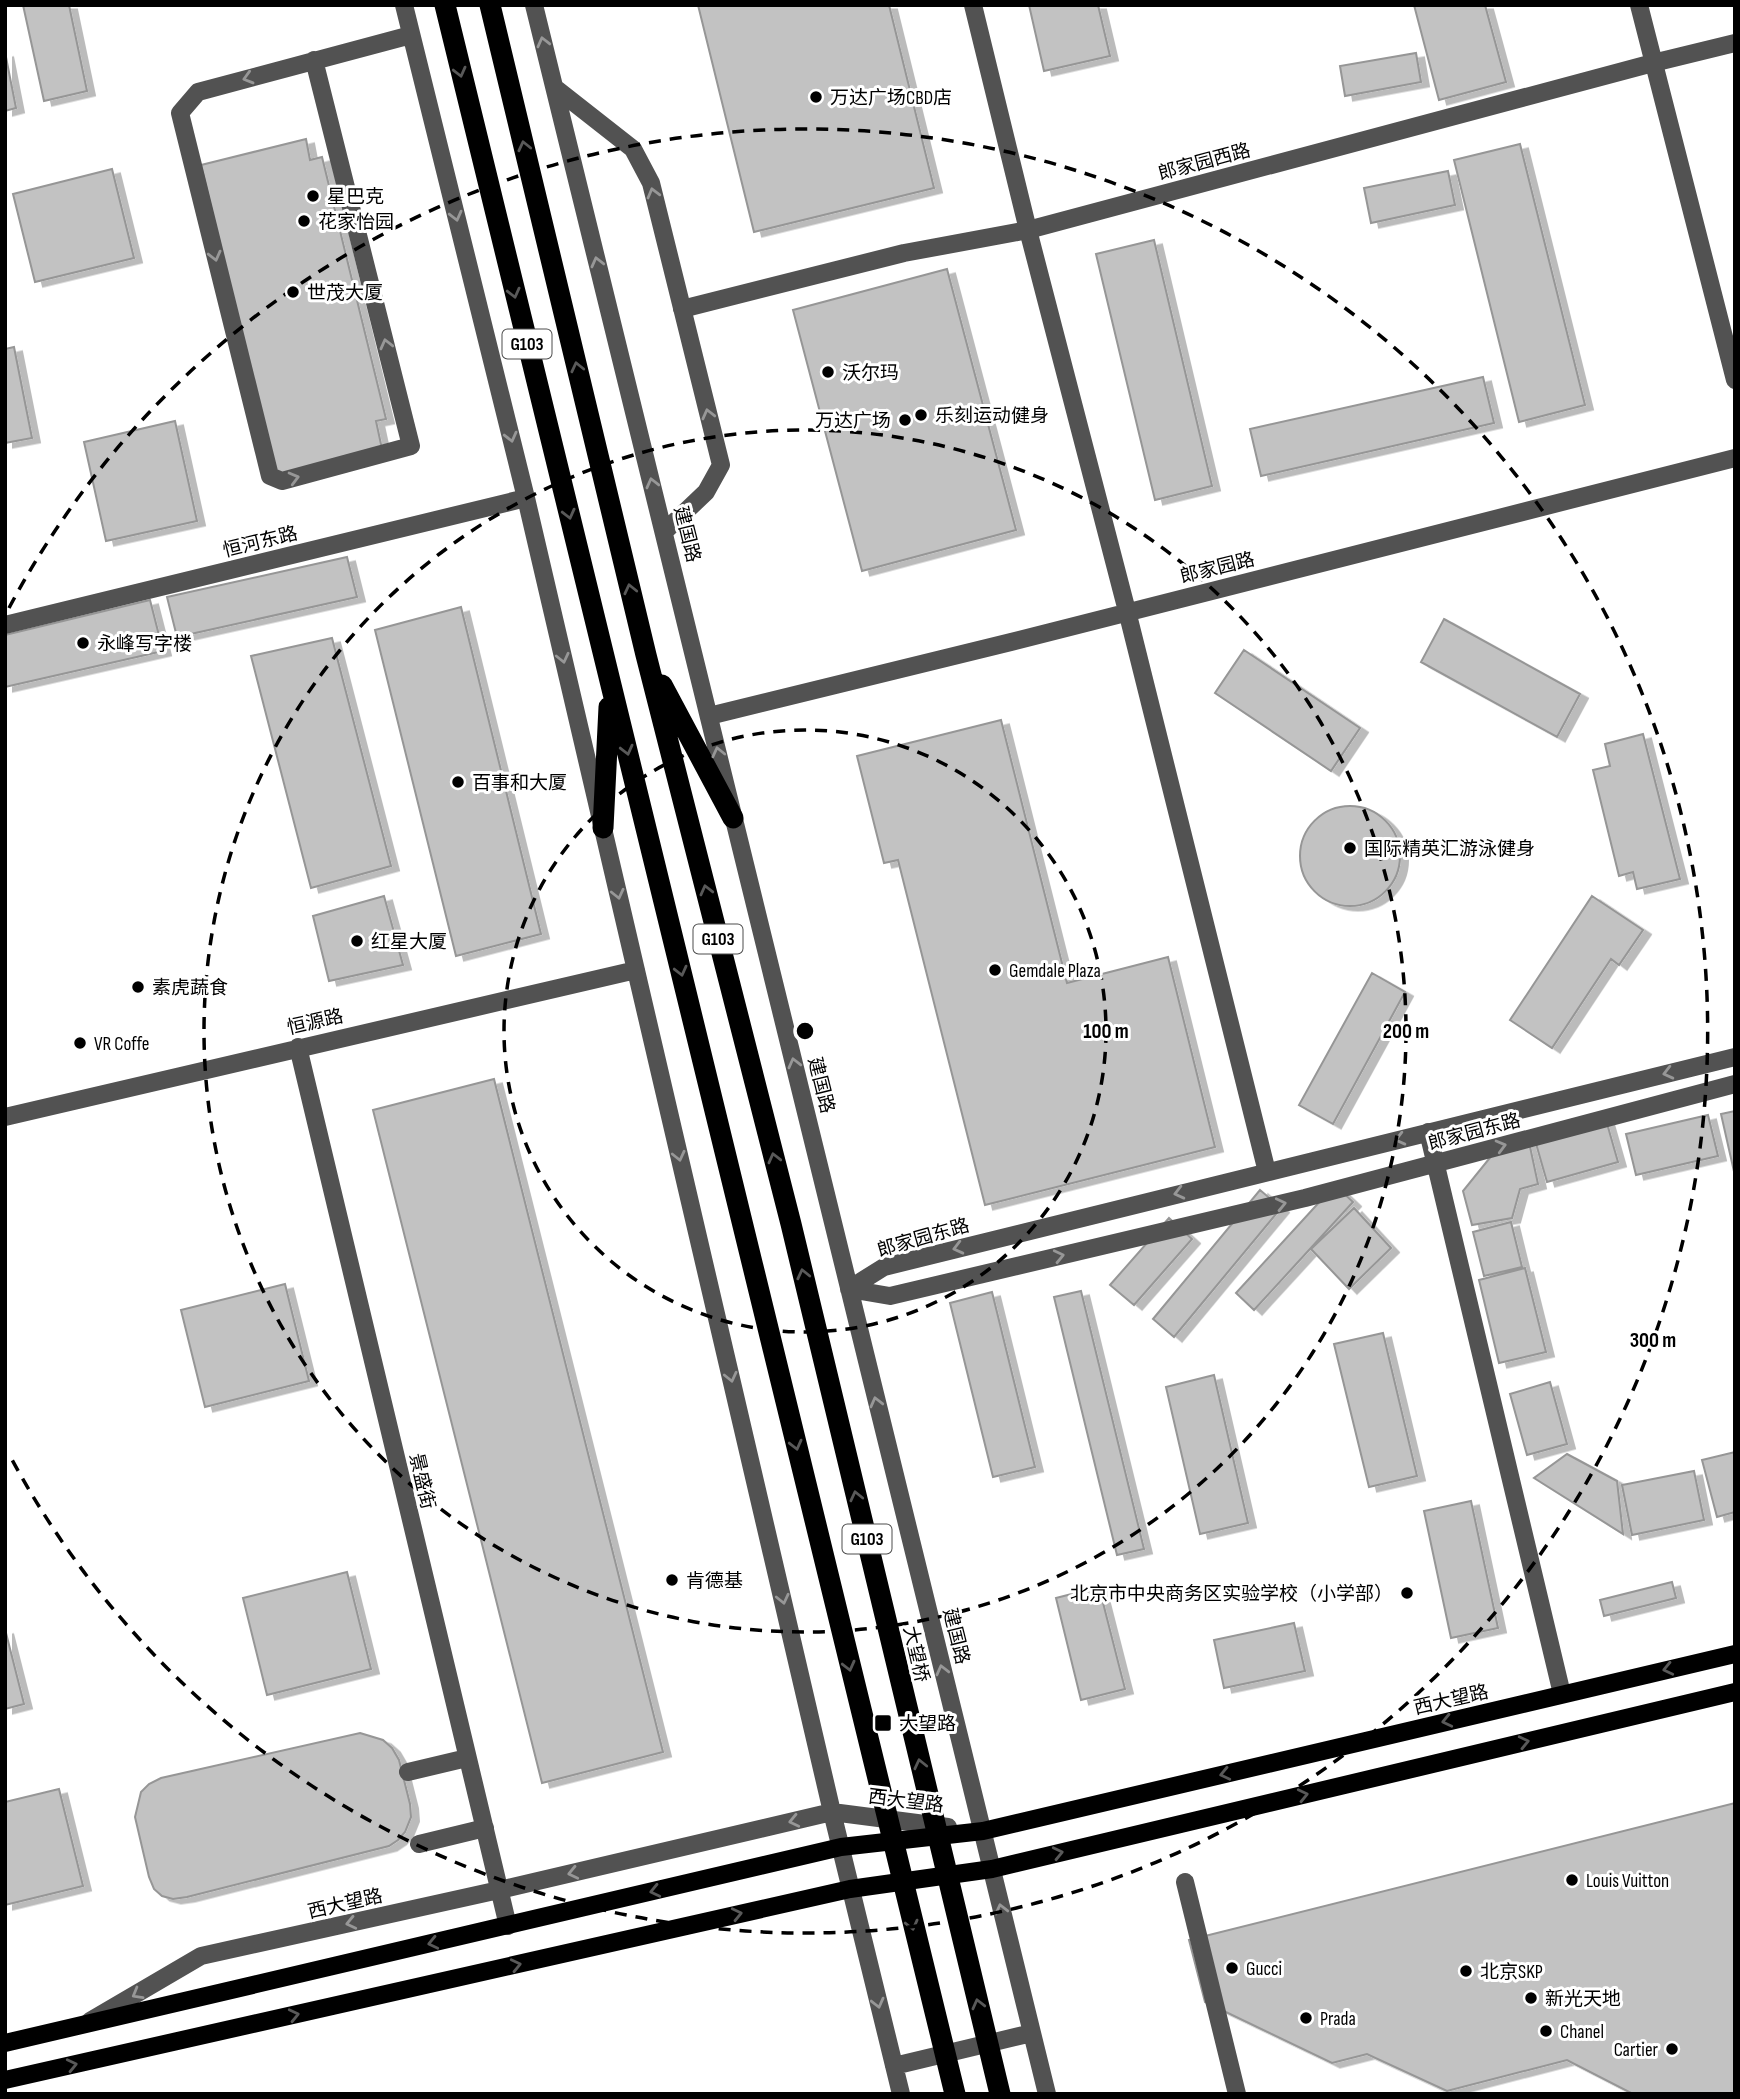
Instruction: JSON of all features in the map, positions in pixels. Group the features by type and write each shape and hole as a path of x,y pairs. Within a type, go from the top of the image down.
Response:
{"highway":[{"name":"G103","path":"444,5 955,2094"},
{"name":"G103","path":"490,5 646,655"},
{"path":"646,655 733,818"},
{"name":"大望桥","path":"646,655 791,1224 1000,2094"},
{"path":"603,828 610,684"}],"main road":[{"name":"西大望路","path":"5,2042 841,1847 983,1831 1735,1654"},
{"path":"5,2080 850,1889 992,1869 1735,1692"}],"street":[{"path":"404,5 526,498 850,1889 901,2094"},
{"name":"建国路","path":"534,5 1047,2094"},
{"path":"973,5 1266,1172"},
{"path":"1639,5 1735,380"},
{"path":"314,60 411,446 282,481 270,476 180,113 198,93 314,60 411,35"},
{"name":"郎家园西路","path":"682,309 904,253 1028,230 1735,43"},
{"path":"554,87 634,149 651,183 721,465 706,492 664,532"},
{"name":"郎家园路","path":"709,716 1735,458"},
{"name":"恒河东路","path":"5,625 526,498"},
{"name":"恒源路","path":"5,1117 636,970"},
{"name":"景盛街","path":"298,1047 508,1926"},
{"name":"郎家园东路","path":"849,1289 884,1266 1735,1057"},
{"name":"郎家园东路","path":"849,1289 890,1296 1304,1198 1735,1084"},
{"path":"1428,1132 1562,1694"},
{"path":"408,1772 467,1758"},
{"name":"西大望路","path":"85,2024 201,1956 832,1812 983,1831"},
{"path":"419,1843 485,1828"},
{"path":"1185,1882 1237,2094"},
{"path":"894,2067 1032,2033"}],"building":[{"path":"23,5 69,5 87,91 44,101"},
{"name":"万达广场CBD店","path":"698,5 889,5 934,188 754,232"},
{"path":"1029,5 1098,5 1110,56 1044,71"},
{"path":"1414,5 1485,5 1506,82 1439,100"},
{"path":"5,52 16,108 5,111"},
{"path":"1416,53 1421,82 1345,96 1340,66"},
{"name":"世茂大厦","path":"306,139 310,160 322,157 386,419 376,421 382,449 275,475 201,165"},
{"path":"1520,144 1585,405 1519,422 1454,160"},
{"path":"112,169 134,258 35,282 13,194"},
{"path":"1448,171 1455,205 1371,223 1364,188"},
{"path":"1154,240 1212,486 1155,500 1096,254"},
{"name":"万达广场","path":"947,269 1016,530 862,571 793,310"},
{"path":"14,347 32,438 5,443 5,349"},
{"path":"1483,377 1494,423 1261,476 1250,429"},
{"path":"175,421 197,521 106,541 84,442"},
{"path":"347,557 357,597 177,637 167,597"},
{"name":"永峰写字楼","path":"150,600 163,651 5,687 5,635"},
{"name":"百事和大厦","path":"461,607 541,934 456,956 375,630"},
{"path":"1444,619 1580,694 1557,737 1421,662"},
{"path":"332,638 391,866 311,888 251,656"},
{"path":"1244,650 1360,728 1331,771 1215,693"},
{"name":"Gemdale Plaza","path":"1001,720 1067,983 1168,957 1215,1147 985,1205 898,860 884,863 857,756"},
{"path":"1643,734 1680,879 1637,889 1633,872 1619,876 1593,770 1610,766 1605,744"},
{"name":"国际精英汇游泳健身","path":"1350,806 1378,814 1392,828 1400,856 1392,884 1378,898 1350,906 1322,898 1308,884 1300,856 1308,828 1322,814"},
{"name":"红星大厦","path":"384,896 403,965 329,981 313,916"},
{"path":"1592,896 1643,930 1619,965 1611,959 1552,1048 1510,1020"},
{"path":"1372,973 1405,992 1333,1124 1299,1105"},
{"path":"494,1079 663,1752 542,1783 373,1110"},
{"path":"1735,1111 1735,1176 1721,1114"},
{"path":"1708,1115 1718,1156 1636,1175 1626,1134"},
{"path":"1606,1120 1618,1162 1547,1182 1535,1140"},
{"path":"1529,1142 1538,1184 1520,1189 1512,1218 1472,1225 1463,1191 1497,1149"},
{"path":"1335,1185 1353,1202 1254,1310 1236,1293"},
{"path":"1260,1190 1281,1208 1174,1337 1153,1319"},
{"path":"1354,1208 1391,1248 1349,1289 1311,1249"},
{"path":"1169,1218 1192,1239 1134,1305 1110,1285"},
{"path":"1511,1222 1522,1267 1484,1276 1473,1232"},
{"path":"1525,1268 1546,1352 1499,1363 1479,1280"},
{"path":"285,1284 309,1381 205,1407 181,1310"},
{"path":"1081,1291 1144,1549 1117,1555 1054,1297"},
{"path":"992,1292 1035,1467 993,1477 950,1303"},
{"path":"1383,1333 1417,1476 1369,1487 1334,1344"},
{"path":"1214,1375 1248,1523 1200,1534 1166,1387"},
{"path":"1550,1382 1567,1444 1527,1455 1510,1394"},
{"path":"1735,1452 1735,1512 1717,1517 1702,1460"},
{"path":"1567,1454 1617,1481 1623,1534 1534,1478"},
{"path":"1694,1471 1704,1520 1632,1535 1622,1485"},
{"path":"1471,1501 1498,1628 1451,1638 1424,1511"},
{"path":"347,1572 371,1669 267,1695 243,1598"},
{"path":"1672,1582 1676,1598 1604,1616 1600,1600"},
{"path":"1099,1587 1125,1689 1081,1700 1056,1598"},
{"path":"1294,1623 1305,1671 1224,1688 1214,1640"},
{"path":"5,1629 24,1704 5,1709"},
{"path":"360,1733 383,1740 399,1760 411,1817 405,1832 398,1840 389,1846 187,1897 173,1899 162,1896 154,1889 135,1817 141,1792 149,1784 161,1778"},
{"path":"59,1789 83,1886 5,1905 5,1802"},
{"name":"北京SKP","path":"1735,1803 1735,2094 1633,2094 1567,2060 1447,2091 1367,2054 1332,2063 1205,2002 1189,1940"}],"place":[{"name":"万达广场CBD店","path":"816,97"},
{"name":"星巴克","path":"313,196"},
{"name":"花家怡园","path":"304,221"},
{"name":"世茂大厦","path":"293,292"},
{"name":"沃尔玛","path":"828,372"},
{"name":"乐刻运动健身","path":"921,415"},
{"name":"万达广场","path":"905,420"},
{"name":"永峰写字楼","path":"83,643"},
{"name":"百事和大厦","path":"458,782"},
{"name":"国际精英汇游泳健身","path":"1350,848"},
{"name":"红星大厦","path":"357,941"},
{"name":"Gemdale Plaza","path":"995,970"},
{"name":"素虎蔬食","path":"138,987"},
{"name":"VR Coffe","path":"80,1043"},
{"name":"肯德基","path":"672,1580"},
{"name":"北京市中央商务区实验学校（小学部）","path":"1407,1593"},
{"name":"大望路","path":"883,1723"},
{"name":"Louis Vuitton","path":"1572,1880"},
{"name":"Gucci","path":"1232,1968"},
{"name":"北京SKP","path":"1466,1971"},
{"name":"新光天地","path":"1531,1998"},
{"name":"Prada","path":"1306,2018"},
{"name":"Chanel","path":"1546,2031"},
{"name":"Cartier","path":"1672,2049"}]}
